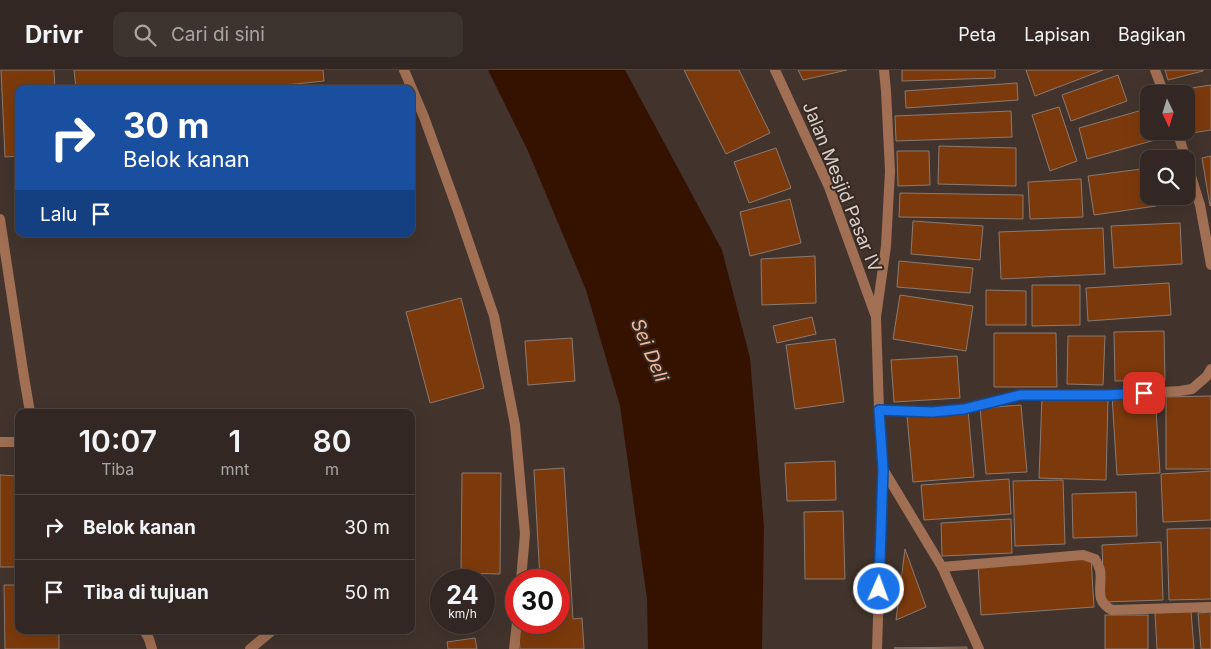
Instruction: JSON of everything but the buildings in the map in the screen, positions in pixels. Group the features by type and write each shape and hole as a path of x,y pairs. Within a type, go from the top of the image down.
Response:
{"street":[{"path":"404,70 410,85"},
{"name":"Jalan Mesjid Pasar IV","path":"776,70 828,187 876,317"},
{"path":"877,649 883,469 876,317 886,246 890,171 884,70"},
{"path":"1155,70 1161,85"},
{"path":"415,96 494,316 515,425 525,534 521,569"},
{"path":"1195,189 1200,205 1211,265"},
{"path":"0,219 29,409"},
{"path":"879,410 932,412 964,409 1021,395 1109,395 1180,391 1192,389 1207,376 1211,369"},
{"path":"0,442 15,442"},
{"path":"883,469 942,567 980,649"},
{"path":"942,567 1083,555 1095,559 1100,571 1099,594 1105,607 1112,610 1211,607"},
{"path":"146,634 152,649"},
{"path":"250,649 268,634"},
{"path":"514,649 516,634"}],"water":[{"name":"Sei Deli","path":"488,70 625,70 722,250 750,358 764,527 762,649 648,649 647,599 620,406 586,290 528,151"}],"route":[{"path":"879,589 883,469 879,410 932,412 964,409 1021,395 1144,393"}]}
